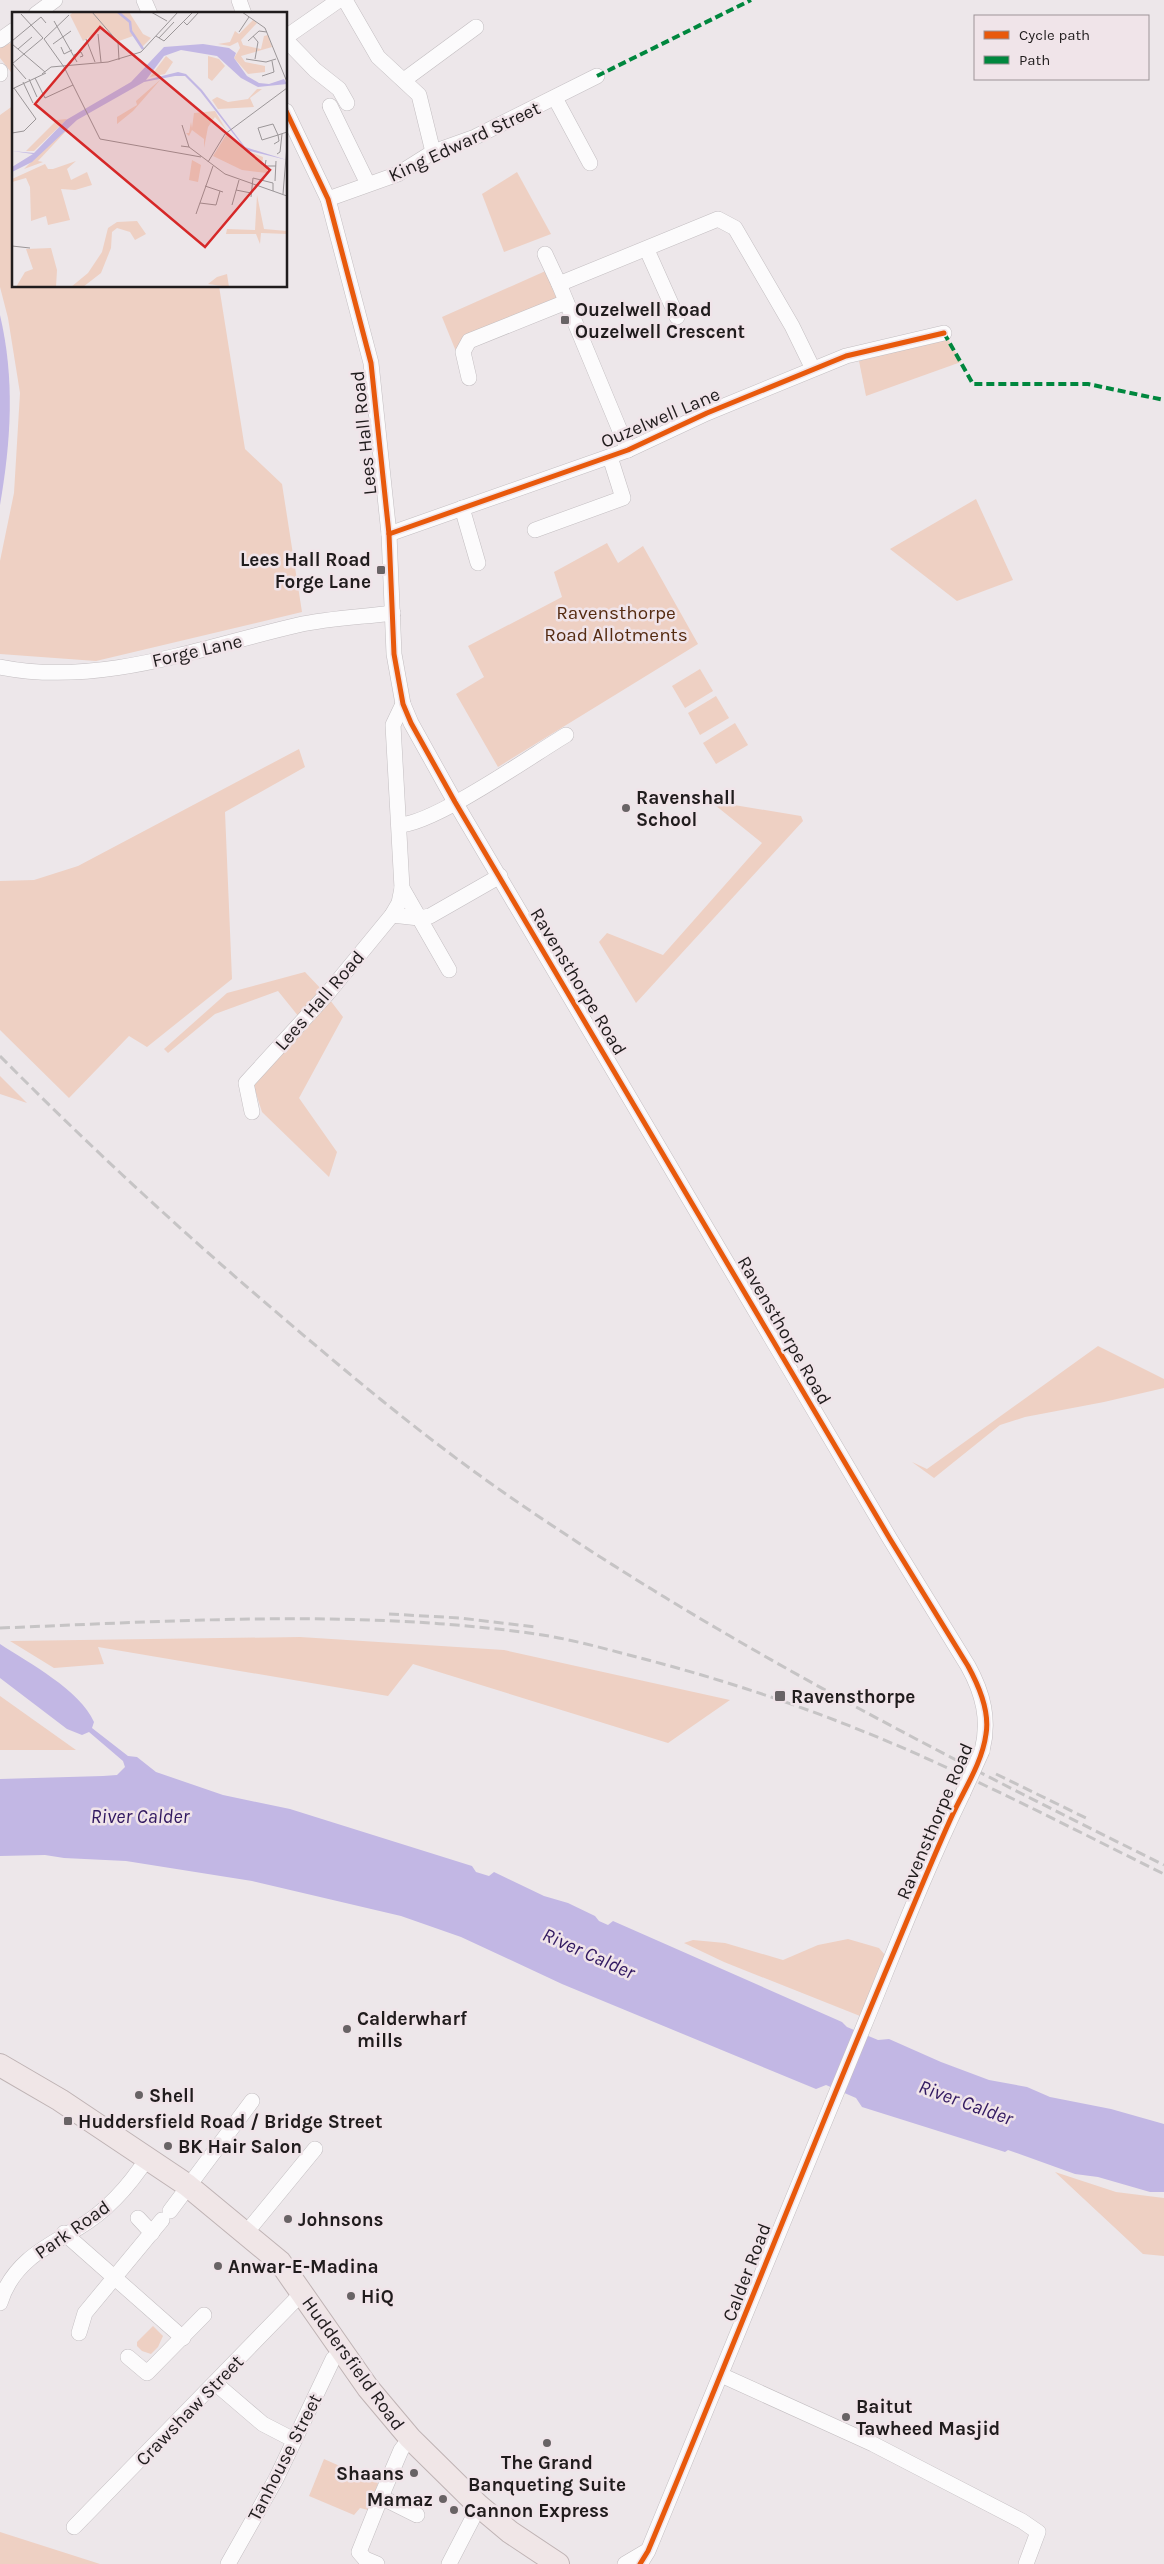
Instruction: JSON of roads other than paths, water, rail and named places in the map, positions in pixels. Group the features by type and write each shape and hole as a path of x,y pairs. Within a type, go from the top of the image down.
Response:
{"highway":[{"name":"Huddersfield Road","path":"0,2065 60,2100 148,2157 187,2185 280,2262 303,2292 342,2352 390,2416 410,2438 479,2506 510,2532 558,2564"}],"street":[{"path":"39,12 55,0"},
{"path":"144,0 149,12"},
{"path":"239,0 243,12"},
{"path":"288,37 339,0"},
{"path":"345,0 378,56 419,95 433,152"},
{"path":"404,80 476,27"},
{"path":"0,40 12,31"},
{"path":"288,40 315,70 338,89 347,103"},
{"name":"King Edward Street","path":"328,199 398,174 433,152 475,137 596,76"},
{"path":"555,98 590,163"},
{"path":"330,106 368,184"},
{"name":"Lees Hall Road","path":"252,1112 246,1083 328,993 392,915 399,902 402,888 393,725 403,704 394,654 389,534 371,363 328,199 288,115"},
{"path":"559,284 647,250 718,219 735,228 792,326 813,369"},
{"path":"647,250 677,316"},
{"path":"545,254 628,450"},
{"path":"469,378 463,352 470,341 566,302"},
{"name":"Ouzelwell Lane","path":"389,534 628,450 707,413 846,356 944,333"},
{"name":"Ouzelwell Lane","path":"535,530 623,498 610,457"},
{"path":"462,508 478,563"},
{"name":"Forge Lane","path":"0,667 49,674 130,666 300,624 392,613"},
{"name":"Ravensthorpe Road","path":"403,704 411,723 455,802 977,1682 982,1696 987,1732 982,1751 878,1991"},
{"path":"399,825 412,825 455,802 566,735"},
{"path":"392,915 419,918 430,916 500,876"},
{"name":"Lees Hall Road","path":"402,888 449,970"},
{"name":"Calder Road","path":"644,2558 878,1991"},
{"path":"79,2333 85,2313 181,2197 187,2185 252,2101"},
{"path":"246,2233 315,2149"},
{"name":"Park Road","path":"0,2303 16,2272 22,2266 49,2243 64,2233 78,2227 124,2191 148,2157"},
{"path":"138,2218 152,2233"},
{"path":"64,2233 113,2279 182,2338"},
{"name":"Crawshaw Street","path":"74,2527 303,2292"},
{"path":"128,2357 147,2373 204,2315"},
{"name":"Tanhouse Street","path":"228,2564 276,2479 333,2359 342,2352"},
{"path":"721,2375 877,2446 1022,2521 1038,2532 1026,2564"},
{"path":"216,2383 263,2424 294,2440"},
{"path":"377,2564 365,2559 359,2552 401,2450 410,2438"},
{"path":"381,2497 417,2515"},
{"path":"449,2564 479,2506"},
{"path":"625,2564 644,2558"}],"water":[{"path":"0,315 8,363 10,410 7,457 0,505"},
{"name":"River Calder","path":"0,1644 66,1688 87,1710 94,1722 92,1728 128,1756 137,1757 156,1772 223,1795 290,1809 472,1866 476,1872 489,1876 494,1872 544,1896 568,1903 595,1916 599,1921 608,1925 613,1921 842,2022 847,2027 878,2040 889,2039 941,2062 989,2080 1027,2087 1050,2097 1111,2109 1164,2124 1164,2192 1150,2192 1098,2177 1075,2174 1008,2150 1005,2152 862,2107 856,2098 826,2085 816,2089 562,1984 461,1937 401,1916 252,1881 126,1861 64,1858 45,1855 0,1856 0,1779 117,1775 125,1767 123,1761 89,1732 82,1735 67,1729 0,1678"}],"railway":[{"path":"0,1056 108,1161 257,1296 397,1413 503,1492 662,1596 827,1691 995,1780 1164,1865"},
{"path":"389,1614 460,1618 536,1627"},
{"path":"0,1628 199,1620 331,1619 463,1626 559,1638 688,1671 766,1695 843,1723 982,1784 1164,1874"},
{"path":"996,1774 1086,1818"}],"place":[{"name":"Ouzelwell Road Ouzelwell Crescent","path":"565,320"},
{"name":"Lees Hall Road Forge Lane","path":"381,570"},
{"name":"Ravenshall School","path":"626,808"},
{"name":"Ravensthorpe","path":"780,1696"},
{"name":"Calderwharf mills","path":"347,2029"},
{"name":"Shell","path":"139,2095"},
{"name":"Huddersfield Road / Bridge Street","path":"68,2121"},
{"name":"BK Hair Salon","path":"168,2146"},
{"name":"Johnsons","path":"288,2219"},
{"name":"Anwar-E-Madina","path":"218,2266"},
{"name":"HiQ","path":"351,2296"},
{"name":"Baitut Tawheed Masjid","path":"846,2417"},
{"name":"The Grand Banqueting Suite","path":"547,2443"},
{"name":"Shaans","path":"414,2473"},
{"name":"Mamaz","path":"443,2499"},
{"name":"Cannon Express","path":"454,2510"}],"park label":[{"name":"Ravensthorpe Road Allotments","path":"616,623"}]}
